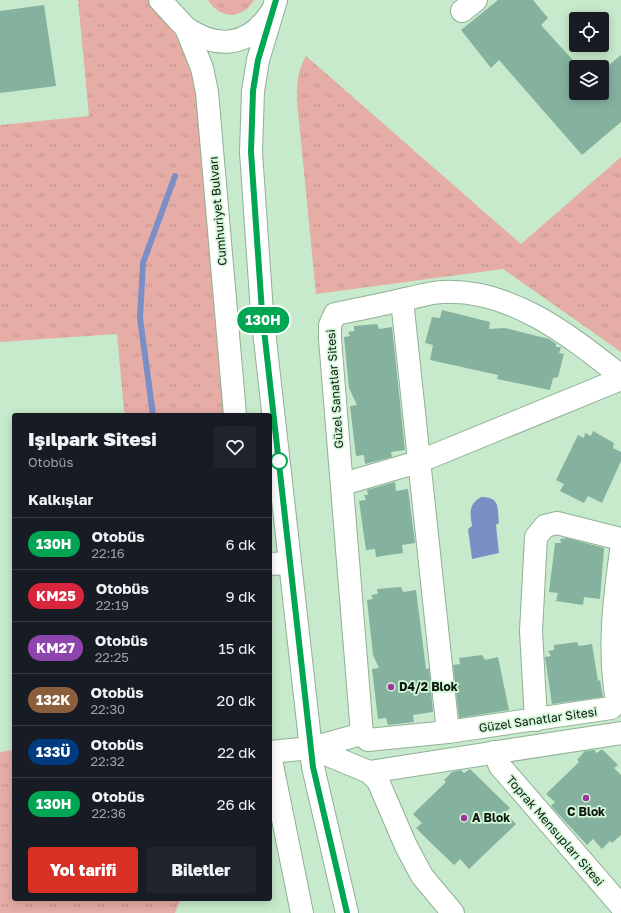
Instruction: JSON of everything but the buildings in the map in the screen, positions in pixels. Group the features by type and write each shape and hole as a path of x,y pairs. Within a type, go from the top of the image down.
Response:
{"street":[{"path":"173,11 200,37 216,42 233,41 249,36 263,26 274,6"},
{"path":"269,413 251,152 253,91 258,60 274,6"},
{"name":"Cumhuriyet Bulvarı","path":"173,11 202,68 207,92 235,413"},
{"name":"Güzel Sanatlar Sitesi","path":"342,484 418,462 621,377 569,335 535,316 506,303 461,292 442,292 335,314 330,324 342,484 362,734 368,740 448,732 536,720 608,710 615,706 617,701 612,672 613,602 621,551"},
{"path":"402,300 418,462 448,732"},
{"path":"272,451 280,563 313,767 347,913"},
{"path":"536,720 531,631 536,538 545,526 557,523 621,539"},
{"path":"369,772 621,733"},
{"path":"272,754 311,748 362,734"},
{"path":"311,748 369,772 378,781 406,846 422,876 453,913"},
{"name":"Toprak Mensupları Sitesi","path":"494,752 500,766 621,906"},
{"path":"272,764 302,913"}],"green space":[{"path":"78,0 150,0 157,7 186,49 197,84 229,413 126,413 124,411 117,334 0,342 0,125 89,116"},
{"path":"208,0 254,0 244,11 231,15 218,11"},
{"path":"306,56 521,244 621,157 621,352 503,269 316,294 297,101 297,84 299,73"},
{"path":"12,750 12,901 180,901 175,913 0,913 0,752"}],"water":[{"path":"481,497 492,499 497,504 499,523 496,525 499,553 472,559 468,529 472,526 472,506"}],"waterway":[{"path":"153,413 140,318 143,263 175,176"}],"bus line":[{"name":"130H","path":"276,0 258,60 253,91 251,152 262,312 313,767 347,913"}],"place":[{"name":"D4/2 Blok","path":"391,687"},
{"name":"C Blok","path":"586,798"},
{"name":"A Blok","path":"464,818"}]}
